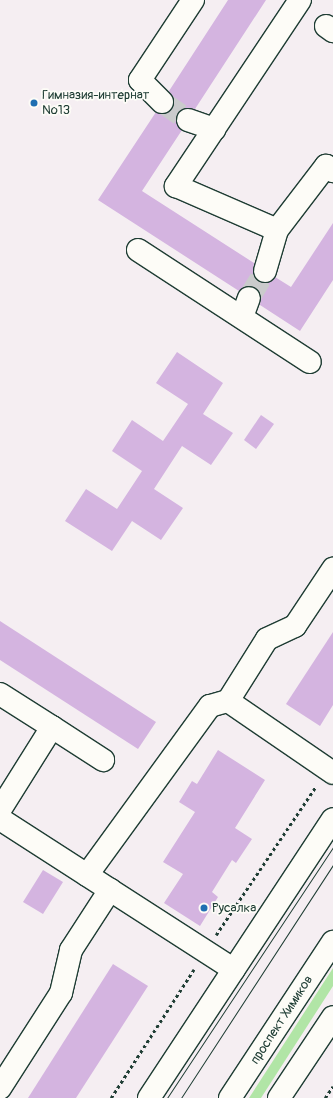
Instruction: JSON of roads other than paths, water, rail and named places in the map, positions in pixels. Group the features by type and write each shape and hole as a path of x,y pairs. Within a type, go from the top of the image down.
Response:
{"main road":[{"path":"162,102 140,80 193,0"},
{"path":"277,230 176,186 300,0"},
{"path":"188,120 214,129"},
{"path":"265,271 277,230 326,166 333,171"},
{"path":"138,250 245,307 310,362"},
{"path":"87,875 210,706 228,701 268,639 296,626 333,568"},
{"path":"0,694 103,760"},
{"path":"228,701 330,771"},
{"path":"0,810 52,727"},
{"path":"0,819 234,970"},
{"path":"149,1098 333,819"},
{"path":"0,1088 61,993 71,950 110,890"},
{"name":"проспект Химиков","path":"230,1098 333,942"},
{"path":"280,1098 333,1016"}],"tunnel":[{"path":"162,102 188,120"},
{"path":"249,298 265,271"}],"tram line":[{"path":"167,1098 333,847"},
{"path":"181,1098 333,865"}],"place":[{"name":"Гимназия-интернат №13","path":"34,103"},
{"name":"Русалка","path":"204,908"}]}
